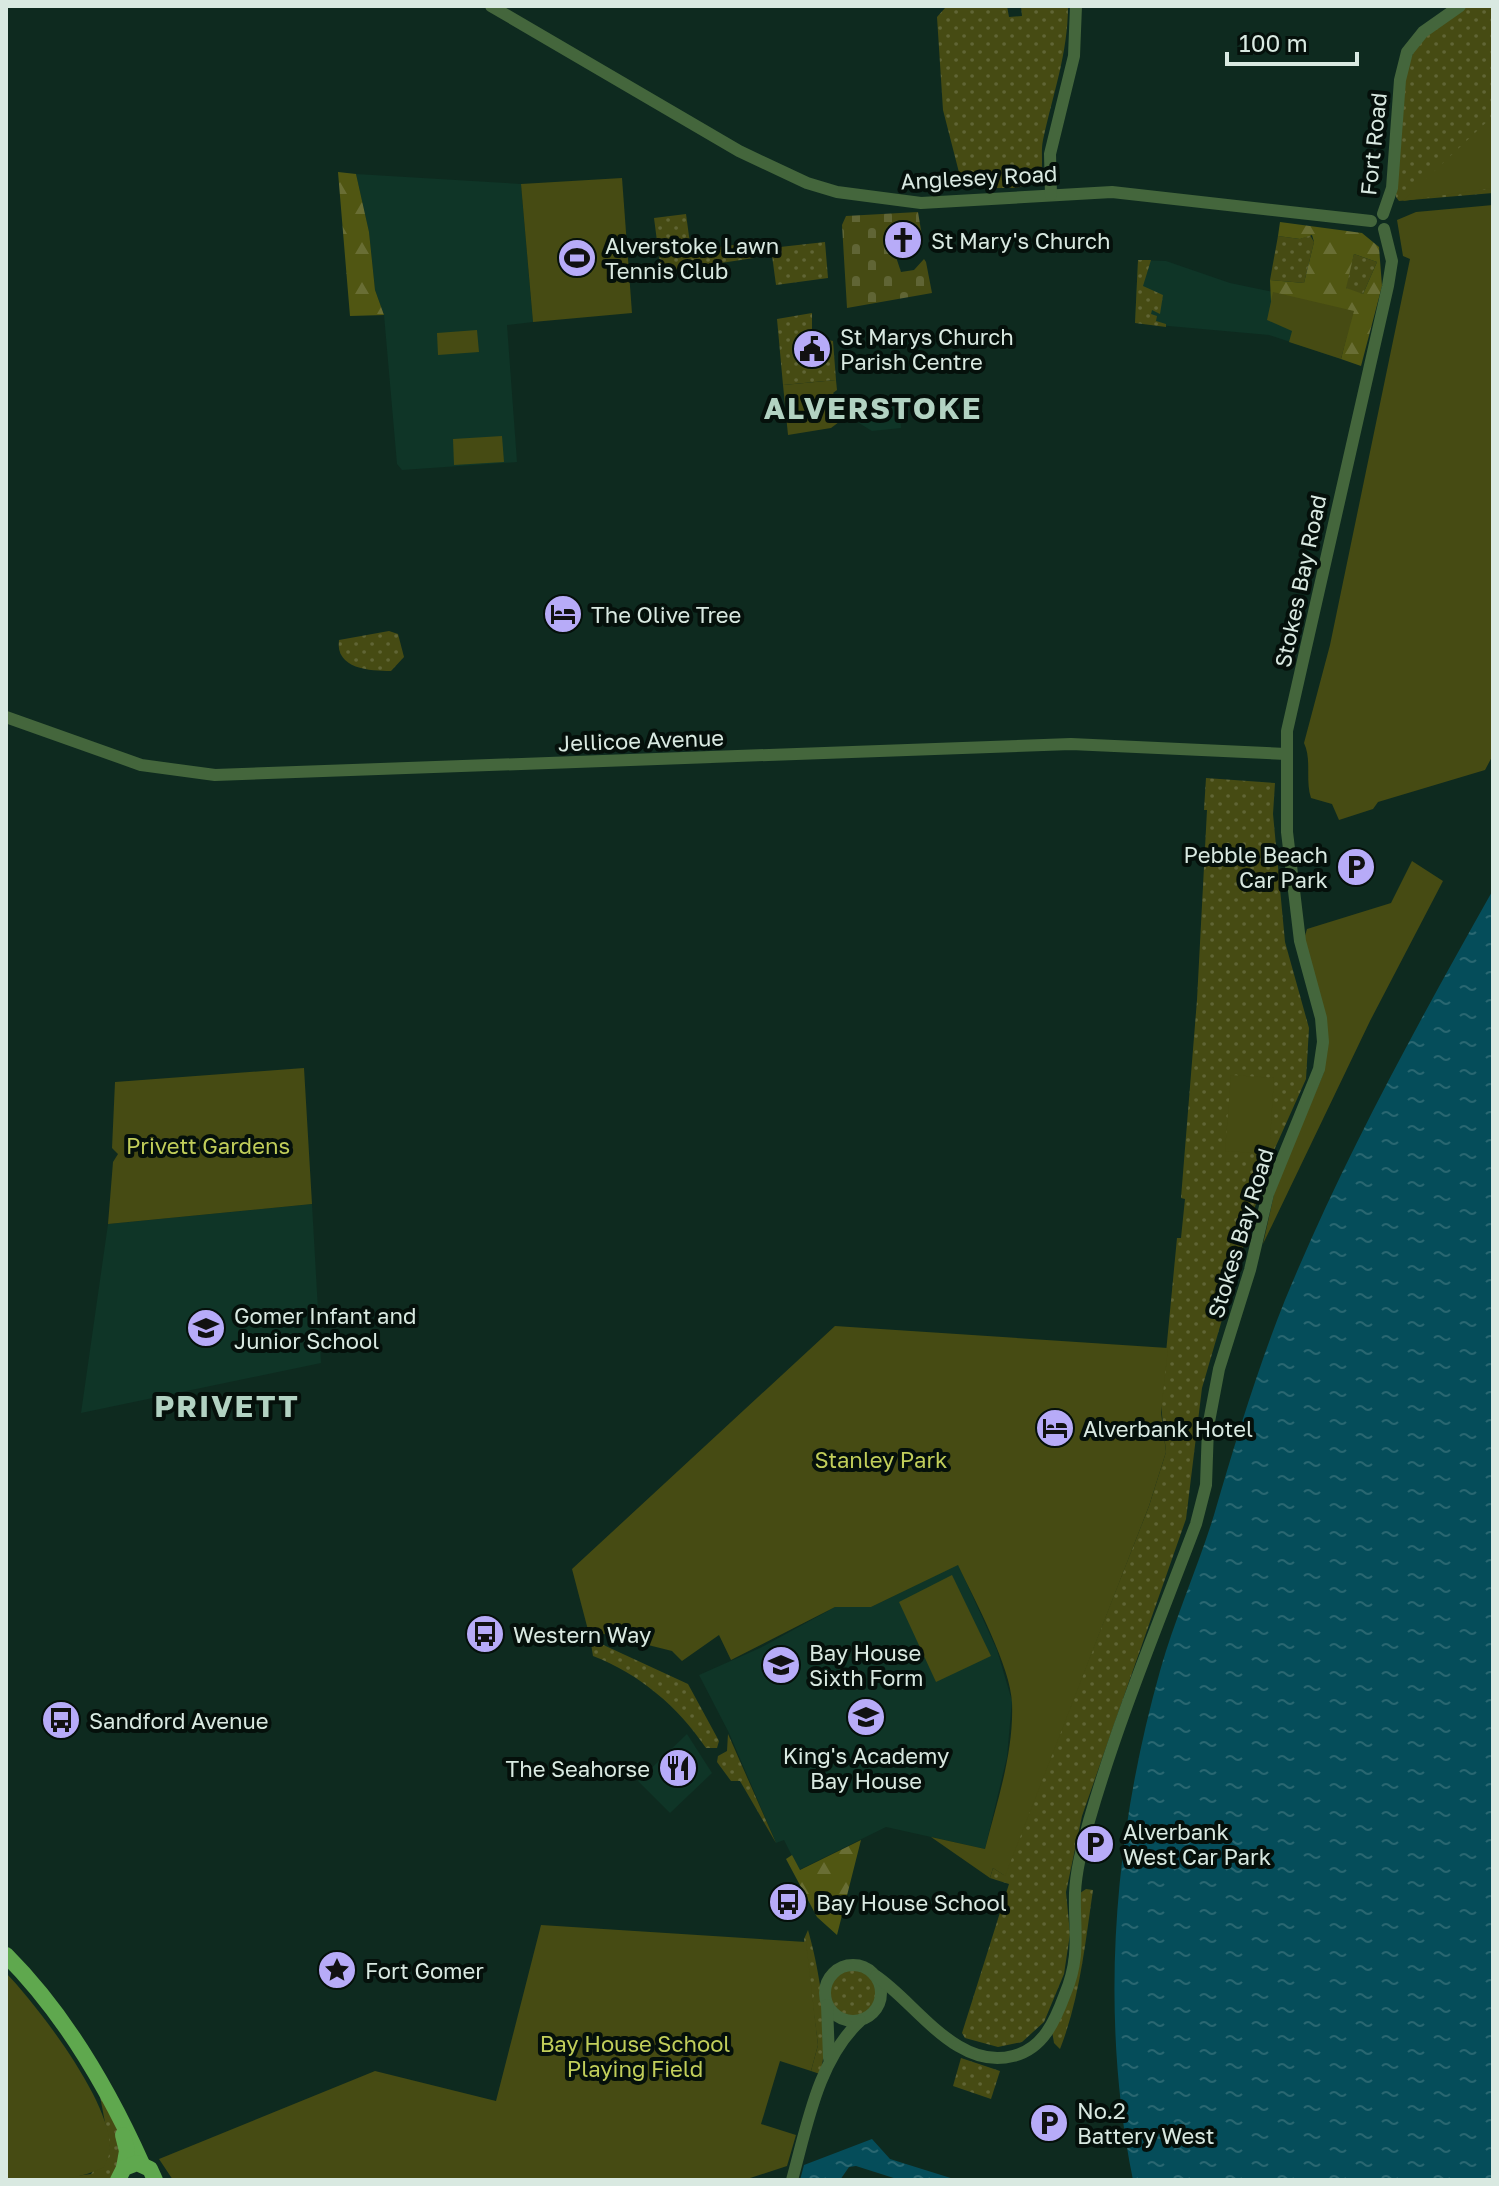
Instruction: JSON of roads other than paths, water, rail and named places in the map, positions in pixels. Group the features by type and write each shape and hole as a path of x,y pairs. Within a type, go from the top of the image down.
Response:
{"main road":[{"path":"6,1955 47,1998 116,2110 142,2164 150,2169 155,2180"},
{"path":"116,2110 127,2151 119,2176"},
{"path":"119,2176 142,2164"}],"street":[{"name":"Anglesey Road","path":"491,6 739,151 807,183 859,196 921,203 1051,195 1138,194 1377,218"},
{"path":"1051,195 1050,154 1074,56 1076,6"},
{"name":"Fort Road","path":"1377,218 1392,188 1400,80 1407,52 1423,32 1460,6"},
{"name":"Stokes Bay Road","path":"829,2061 825,1988 839,1968 855,1964 876,1976 945,2037 971,2051 995,2057 1014,2056 1030,2048 1048,2032 1073,1973 1078,1936 1076,1885 1089,1822 1196,1524 1206,1485 1208,1427 1219,1369 1250,1270 1268,1194 1319,1069 1323,1042 1321,1018 1298,933 1287,832 1287,731 1388,286 1392,261 1384,229 1374,228 1377,218"},
{"name":"Jellicoe Avenue","path":"6,717 141,765 215,775 1071,744 1286,754"},
{"path":"875,2011 882,1994 876,1976"},
{"path":"792,2180 829,2061 845,2035 860,2021 893,2002 911,2006"},
{"path":"827,2005 837,2017 860,2021"}],"water":[{"path":"1493,890 1493,2180 1133,2180 1116,2053 1116,1924 1132,1796 1160,1671 1285,1300 1357,1143"},
{"path":"872,2139 890,2159 957,2180 900,2180 856,2166 849,2167 840,2180 800,2180 804,2165"}],"place":[{"name":"St Mary's Church","path":"903,240"},
{"name":"Alverstoke Lawn Tennis Club","path":"577,258"},
{"name":"St Marys Church Parish Centre","path":"812,349"},
{"name":"The Olive Tree","path":"563,614"},
{"name":"Pebble Beach Car Park","path":"1356,867"},
{"name":"Gomer Infant and Junior School","path":"206,1328"},
{"name":"Alverbank Hotel","path":"1055,1428"},
{"name":"Western Way","path":"485,1634"},
{"name":"Bay House Sixth Form","path":"781,1665"},
{"name":"King's Academy Bay House","path":"866,1717"},
{"name":"Sandford Avenue","path":"61,1720"},
{"name":"The Seahorse","path":"678,1768"},
{"name":"Alverbank West Car Park","path":"1095,1844"},
{"name":"Bay House School","path":"788,1902"},
{"name":"Fort Gomer","path":"337,1970"},
{"name":"No.2 Battery West","path":"1049,2123"}],"district":[{"name":"ALVERSTOKE","path":"873,408"},
{"name":"PRIVETT","path":"227,1406"}],"park label":[{"name":"Privett Gardens","path":"208,1145"},
{"name":"Stanley Park","path":"881,1459"},
{"name":"Bay House School Playing Field","path":"635,2056"}]}
